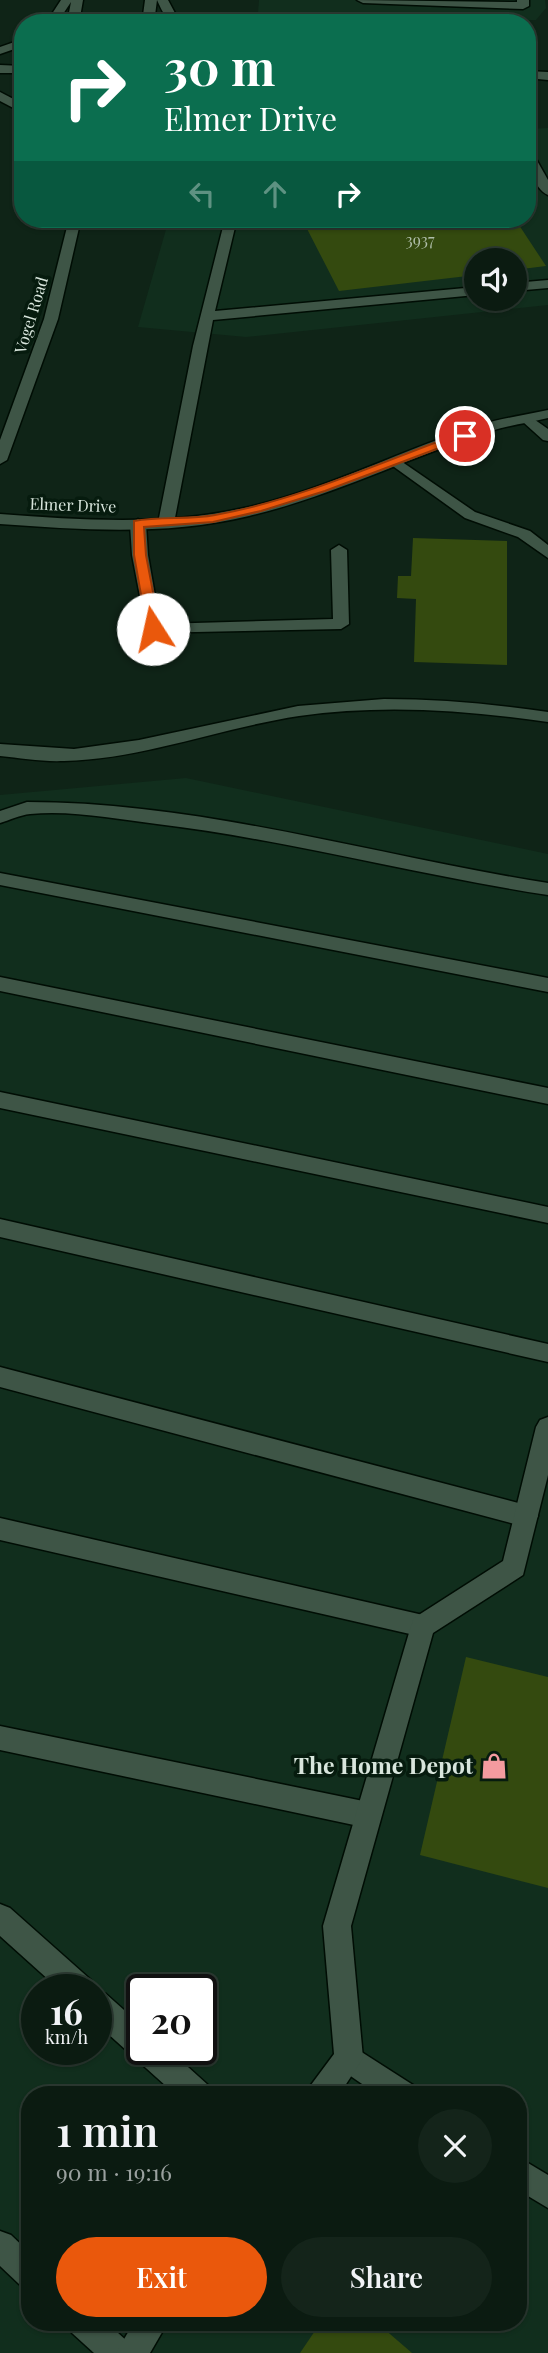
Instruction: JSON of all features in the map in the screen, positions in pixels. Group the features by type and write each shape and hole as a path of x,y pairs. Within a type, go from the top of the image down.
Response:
{"street":[{"path":"363,0 523,6 523,0"},
{"path":"536,164 548,191"},
{"name":"Vogel Road","path":"0,460 51,319 73,228"},
{"path":"166,523 207,316 229,228"},
{"path":"527,286 548,284"},
{"path":"207,316 464,292"},
{"name":"Elmer Drive","path":"0,519 68,524 138,524 213,519 257,508 488,427 548,414"},
{"path":"528,419 548,437"},
{"path":"395,461 470,515 524,534 548,553"},
{"path":"138,524 140,555 153,629 341,624 339,550"},
{"path":"0,750 71,756 153,744 242,722 330,707 419,705 548,717"},
{"path":"0,817 27,808 72,808 191,822 341,848 476,878 548,888"},
{"path":"0,879 548,985"},
{"path":"0,984 548,1096"},
{"path":"0,1100 548,1215"},
{"path":"0,1228 548,1353"},
{"path":"0,1377 526,1516"},
{"path":"328,2086 349,2057 337,1926 423,1626 514,1567 548,1427"},
{"path":"0,1529 423,1626"},
{"path":"0,1738 368,1815"},
{"path":"0,1917 62,1974"},
{"path":"112,2018 126,2031"},
{"path":"349,2057 390,2086"},
{"path":"165,2065 188,2086"},
{"path":"527,2178 548,2193"},
{"path":"0,2246 21,2265"},
{"path":"93,2331 117,2353"},
{"path":"131,2353 147,2331"}],"shaded area":[{"path":"259,0 545,0 546,8 536,20 536,14 258,13"},
{"path":"548,128 548,305 527,307 527,248 464,248 464,311 491,311 246,337 138,327 166,228 536,228 536,129"},
{"path":"186,778 548,854 548,2353 0,2353 0,795"}],"building":[{"path":"307,228 521,228 546,266 527,268 527,248 464,248 464,276 339,291"},
{"path":"413,538 507,541 507,665 414,662 416,599 397,598 398,576 411,576"},
{"name":"The Home Depot","path":"466,1657 548,1677 548,1888 420,1855"},
{"path":"315,2331 386,2331 412,2353 300,2353"}],"place":[{"name":"The Home Depot","path":"494,1766"}],"route":[{"path":"153,629 140,555 138,524 213,519 257,508 465,436"}]}
